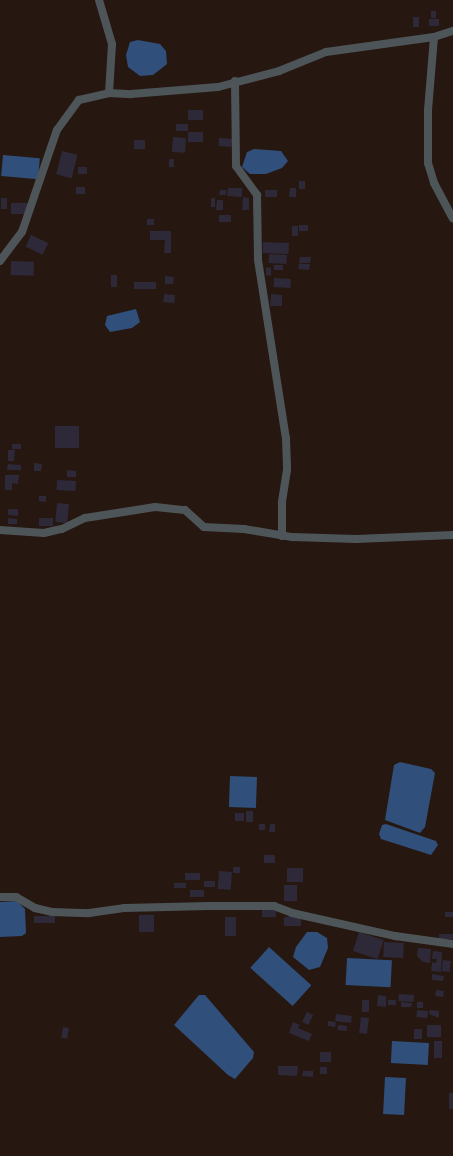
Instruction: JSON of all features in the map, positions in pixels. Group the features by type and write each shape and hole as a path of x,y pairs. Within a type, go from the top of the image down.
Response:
{"street":[{"path":"99,0 112,44 109,93"},
{"path":"0,261 22,232 57,130 79,100 109,93 218,87 279,71 326,52 434,37 453,31"},
{"path":"434,37 428,110 428,163 434,183 453,218"},
{"path":"235,81 236,166 257,195 258,260 286,438 287,470 282,503 282,536"},
{"path":"0,530 44,533 62,529 85,518 155,507 185,510 204,527 282,536 356,539 453,535"},
{"path":"0,897 16,897 35,908 52,912 90,913 124,908 274,906 292,913 395,936 453,944"}],"water":[{"path":"138,40 160,44 166,51 167,64 153,75 140,76 128,67 126,55 130,42"},
{"path":"254,149 281,151 288,161 282,168 266,174 250,174 242,167 247,152"},
{"path":"3,155 40,158 38,179 1,176"},
{"path":"136,309 140,322 132,328 110,332 105,325 107,316"},
{"path":"400,762 431,769 435,773 425,827 420,833 385,820 394,765"},
{"path":"230,776 257,777 256,808 229,807"},
{"path":"386,824 436,841 438,845 431,855 381,839 379,834 382,825"},
{"path":"17,901 25,909 26,933 22,936 0,937 0,902"},
{"path":"307,932 317,932 327,938 328,948 320,967 309,970 293,957 296,947"},
{"path":"269,947 311,985 293,1006 250,968"},
{"path":"347,958 392,960 391,987 346,985"},
{"path":"199,995 205,995 254,1052 253,1058 235,1079 174,1025"},
{"path":"392,1041 429,1043 428,1065 391,1063"},
{"path":"385,1077 406,1078 404,1115 383,1114"}],"building":[{"path":"431,11 436,11 436,18 431,18"},
{"path":"413,17 419,17 419,27 413,27"},
{"path":"429,19 439,19 439,26 429,26"},
{"path":"188,110 203,110 203,120 188,120"},
{"path":"176,124 188,124 188,131 176,131"},
{"path":"188,132 203,132 203,142 188,142"},
{"path":"173,137 186,138 185,153 172,152"},
{"path":"219,138 232,139 231,147 218,146"},
{"path":"134,140 145,140 145,149 134,149"},
{"path":"62,151 78,155 72,178 56,174"},
{"path":"169,159 174,159 174,167 169,167"},
{"path":"78,167 87,167 87,174 78,174"},
{"path":"299,181 305,181 305,189 299,189"},
{"path":"76,187 85,187 85,194 76,194"},
{"path":"228,188 242,188 242,197 227,196"},
{"path":"290,188 296,188 296,197 289,197"},
{"path":"220,190 226,190 226,195 219,195"},
{"path":"265,190 277,190 277,197 265,197"},
{"path":"243,197 249,198 249,210 242,210"},
{"path":"1,198 7,198 7,209 1,209"},
{"path":"211,198 215,198 215,207 211,207"},
{"path":"217,200 223,200 223,210 216,210"},
{"path":"11,203 27,203 27,214 11,214"},
{"path":"219,215 231,215 231,222 219,222"},
{"path":"147,219 154,219 154,225 147,225"},
{"path":"299,225 308,225 308,231 299,231"},
{"path":"292,226 298,226 298,236 292,236"},
{"path":"150,231 171,231 171,253 164,253 165,240 150,240"},
{"path":"31,235 48,243 43,255 26,247"},
{"path":"263,242 289,243 289,254 263,253"},
{"path":"269,254 287,255 287,264 269,263"},
{"path":"300,257 311,257 310,263 299,263"},
{"path":"11,261 34,262 33,276 11,275"},
{"path":"299,264 310,264 309,270 298,269"},
{"path":"274,265 283,265 283,270 274,270"},
{"path":"266,267 271,268 271,276 266,275"},
{"path":"111,275 117,275 117,287 111,287"},
{"path":"165,276 174,277 173,284 165,284"},
{"path":"274,278 291,279 291,288 274,287"},
{"path":"134,282 156,282 156,289 134,289"},
{"path":"164,294 175,295 174,303 163,302"},
{"path":"271,294 282,295 282,306 270,306"},
{"path":"55,426 79,426 79,448 55,448"},
{"path":"12,444 21,444 21,449 12,449"},
{"path":"8,450 15,450 14,461 8,461"},
{"path":"34,463 42,464 41,471 34,471"},
{"path":"8,464 21,465 21,470 7,470"},
{"path":"67,470 76,471 76,477 67,477"},
{"path":"5,475 19,475 18,484 12,483 12,490 5,490"},
{"path":"57,480 76,481 75,491 56,490"},
{"path":"39,496 46,496 46,502 39,501"},
{"path":"57,503 69,504 67,523 55,522"},
{"path":"8,509 18,509 18,516 8,515"},
{"path":"8,518 17,519 17,524 8,524"},
{"path":"39,518 53,518 53,526 39,526"},
{"path":"246,811 253,811 253,822 246,822"},
{"path":"235,813 244,813 244,821 235,821"},
{"path":"259,824 265,824 265,830 259,830"},
{"path":"270,824 275,824 275,832 269,832"},
{"path":"264,855 275,855 275,863 264,863"},
{"path":"233,867 240,867 240,873 233,873"},
{"path":"287,868 303,868 303,882 287,882"},
{"path":"219,871 232,872 231,890 218,889"},
{"path":"185,873 200,873 200,880 185,880"},
{"path":"204,881 215,881 215,887 204,887"},
{"path":"174,883 186,883 186,888 174,888"},
{"path":"284,885 297,885 297,901 284,901"},
{"path":"190,890 204,890 204,897 190,897"},
{"path":"262,910 276,910 276,917 262,917"},
{"path":"445,912 453,912 453,917 445,917"},
{"path":"139,915 154,915 154,932 139,932"},
{"path":"34,916 55,916 55,923 34,923"},
{"path":"225,917 236,917 236,936 225,936"},
{"path":"284,917 301,917 301,926 284,926"},
{"path":"359,932 384,940 378,959 353,951"},
{"path":"439,934 453,934 453,939 439,939"},
{"path":"384,942 404,943 403,958 383,957"},
{"path":"418,948 431,949 430,963 423,962 417,956"},
{"path":"433,951 442,952 441,972 431,971 432,962 436,963 437,959 432,959"},
{"path":"443,960 451,961 450,972 442,971"},
{"path":"432,974 444,976 443,981 432,980"},
{"path":"436,990 444,991 443,997 435,996"},
{"path":"399,994 414,995 413,1002 399,1001"},
{"path":"378,995 386,996 386,1007 377,1006"},
{"path":"362,1000 369,1000 369,1012 362,1012"},
{"path":"388,1000 396,1000 396,1005 388,1005"},
{"path":"401,1002 412,1003 411,1007 401,1007"},
{"path":"417,1002 423,1002 423,1008 417,1008"},
{"path":"417,1010 428,1011 427,1018 416,1017"},
{"path":"430,1010 439,1011 439,1018 429,1014"},
{"path":"307,1012 313,1015 308,1025 302,1022"},
{"path":"336,1014 352,1016 351,1023 335,1021"},
{"path":"361,1017 369,1018 367,1034 359,1033"},
{"path":"328,1021 336,1022 335,1027 328,1026"},
{"path":"293,1022 300,1025 298,1028 312,1034 309,1041 289,1033"},
{"path":"338,1025 347,1026 346,1031 337,1030"},
{"path":"427,1025 441,1025 441,1037 427,1037"},
{"path":"63,1027 69,1028 67,1039 61,1038"},
{"path":"414,1029 422,1029 422,1039 414,1039"},
{"path":"434,1041 442,1041 442,1058 434,1058"},
{"path":"320,1052 331,1052 331,1062 320,1062"},
{"path":"278,1066 298,1066 297,1076 278,1075"},
{"path":"320,1067 327,1067 327,1074 320,1074"},
{"path":"303,1071 313,1071 313,1077 302,1076"},
{"path":"449,1093 453,1093 453,1109 449,1109"}]}
